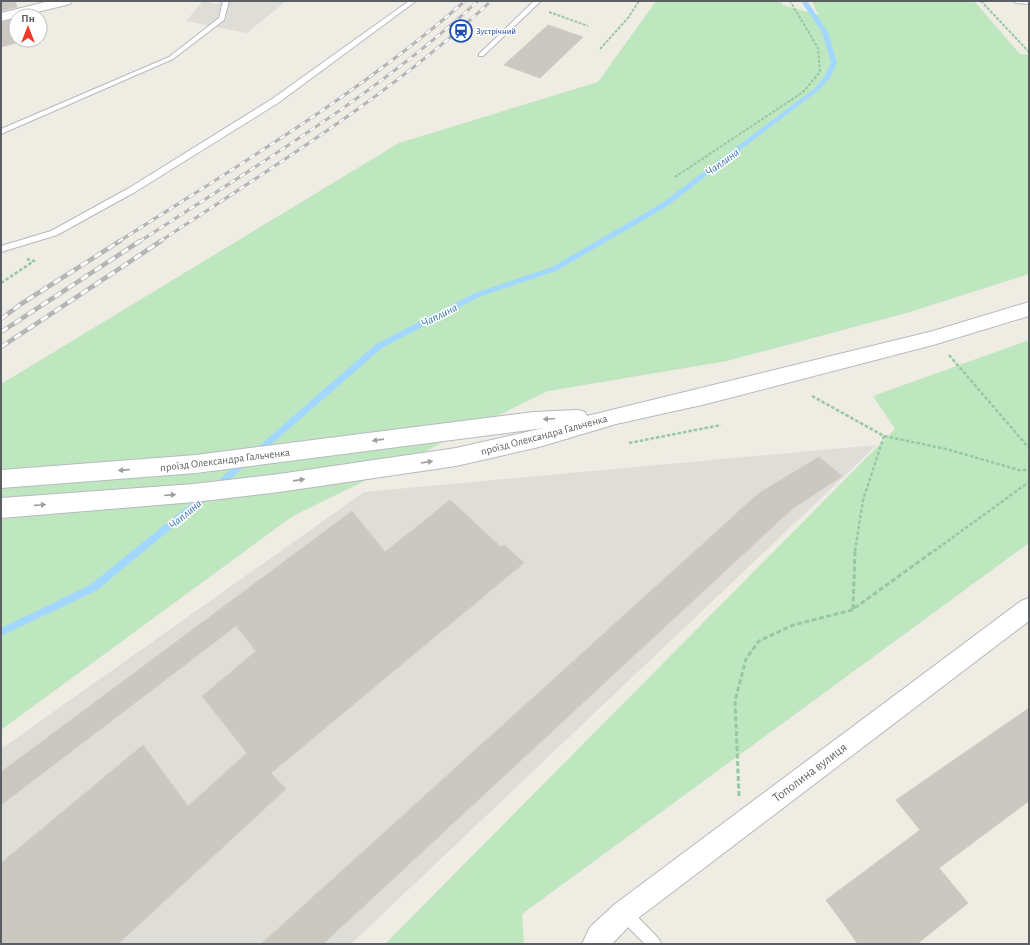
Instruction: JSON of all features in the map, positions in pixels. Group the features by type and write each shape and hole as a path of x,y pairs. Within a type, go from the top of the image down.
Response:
{"main road":[{"path":"616,416 706,396 926,340 1029,309"},
{"name":"проїзд Олександра Гальченка","path":"1,479 196,464 534,420 616,416"},
{"name":"проїзд Олександра Гальченка","path":"1,508 194,493 279,483 456,457 539,438 616,416"}],"street":[{"path":"1,17 65,1"},
{"name":"Тополина вулиця","path":"596,944 600,937 624,913 1029,608"}],"lane":[{"path":"1,132 171,58 222,19 226,1"},
{"path":"1,249 54,233 132,190 275,101 413,1"},
{"path":"481,55 538,1"},
{"path":"1016,1 1029,2"},
{"path":"624,913 654,944"}],"path":[{"path":"600,49 628,18 639,1"},
{"path":"675,177 736,135 803,92 820,72 818,48 790,1"},
{"path":"980,1 1029,52"},
{"path":"533,7 588,26"},
{"path":"1,283 34,261 22,257"},
{"path":"949,355 1029,448"},
{"path":"812,396 884,436 946,449 1018,470 1029,470"},
{"path":"629,443 721,425"},
{"path":"852,610 855,550 863,500 884,436"},
{"path":"740,826 735,701 746,659 759,641 793,625 852,610 1029,482"}],"shaded area":[{"path":"203,1 217,4 220,1 286,1 247,33 186,21"},
{"path":"877,445 351,944 1,944 1,749 364,492"}],"green space":[{"path":"656,1 781,1 783,5 818,15 812,1 974,1 1020,54 1029,55 1029,274 910,312 727,361 548,391 293,516 1,730 1,384 399,143 598,82"},
{"path":"1029,340 1029,543 522,914 524,944 385,944 895,429 873,396"}],"building":[{"path":"1,1 15,1 17,7 8,8 1,11"},
{"path":"8,21 8,45 1,47 1,22"},
{"path":"548,25 583,37 540,78 504,65"},
{"path":"819,457 842,476 792,509 323,944 261,944 759,493"},
{"path":"450,500 501,547 504,545 524,563 271,773 286,789 118,944 1,944 1,863 143,745 188,806 247,753 202,696 256,651 236,626 1,805 1,772 352,511 385,552"},
{"path":"1029,708 1029,801 939,868 968,903 917,944 858,944 826,900 920,830 896,800"}],"waterway":[{"name":"Чаплина","path":"256,453 379,346 477,295 554,269 664,205 817,89 827,78 834,63 825,32 804,1"},
{"name":"Чаплина","path":"216,487 247,460"},
{"name":"Чаплина","path":"1,632 93,588 208,494"}],"railway":[{"path":"118,242 252,157 340,98 425,35 465,1"},
{"path":"139,242 356,99 398,68 478,1"},
{"path":"159,242 288,157 372,99 413,68 491,1"},
{"path":"1,319 21,304 120,241"},
{"path":"1,332 140,241"},
{"path":"1,347 161,241"}],"place":[{"name":"Зустрічний","path":"461,31"}]}
